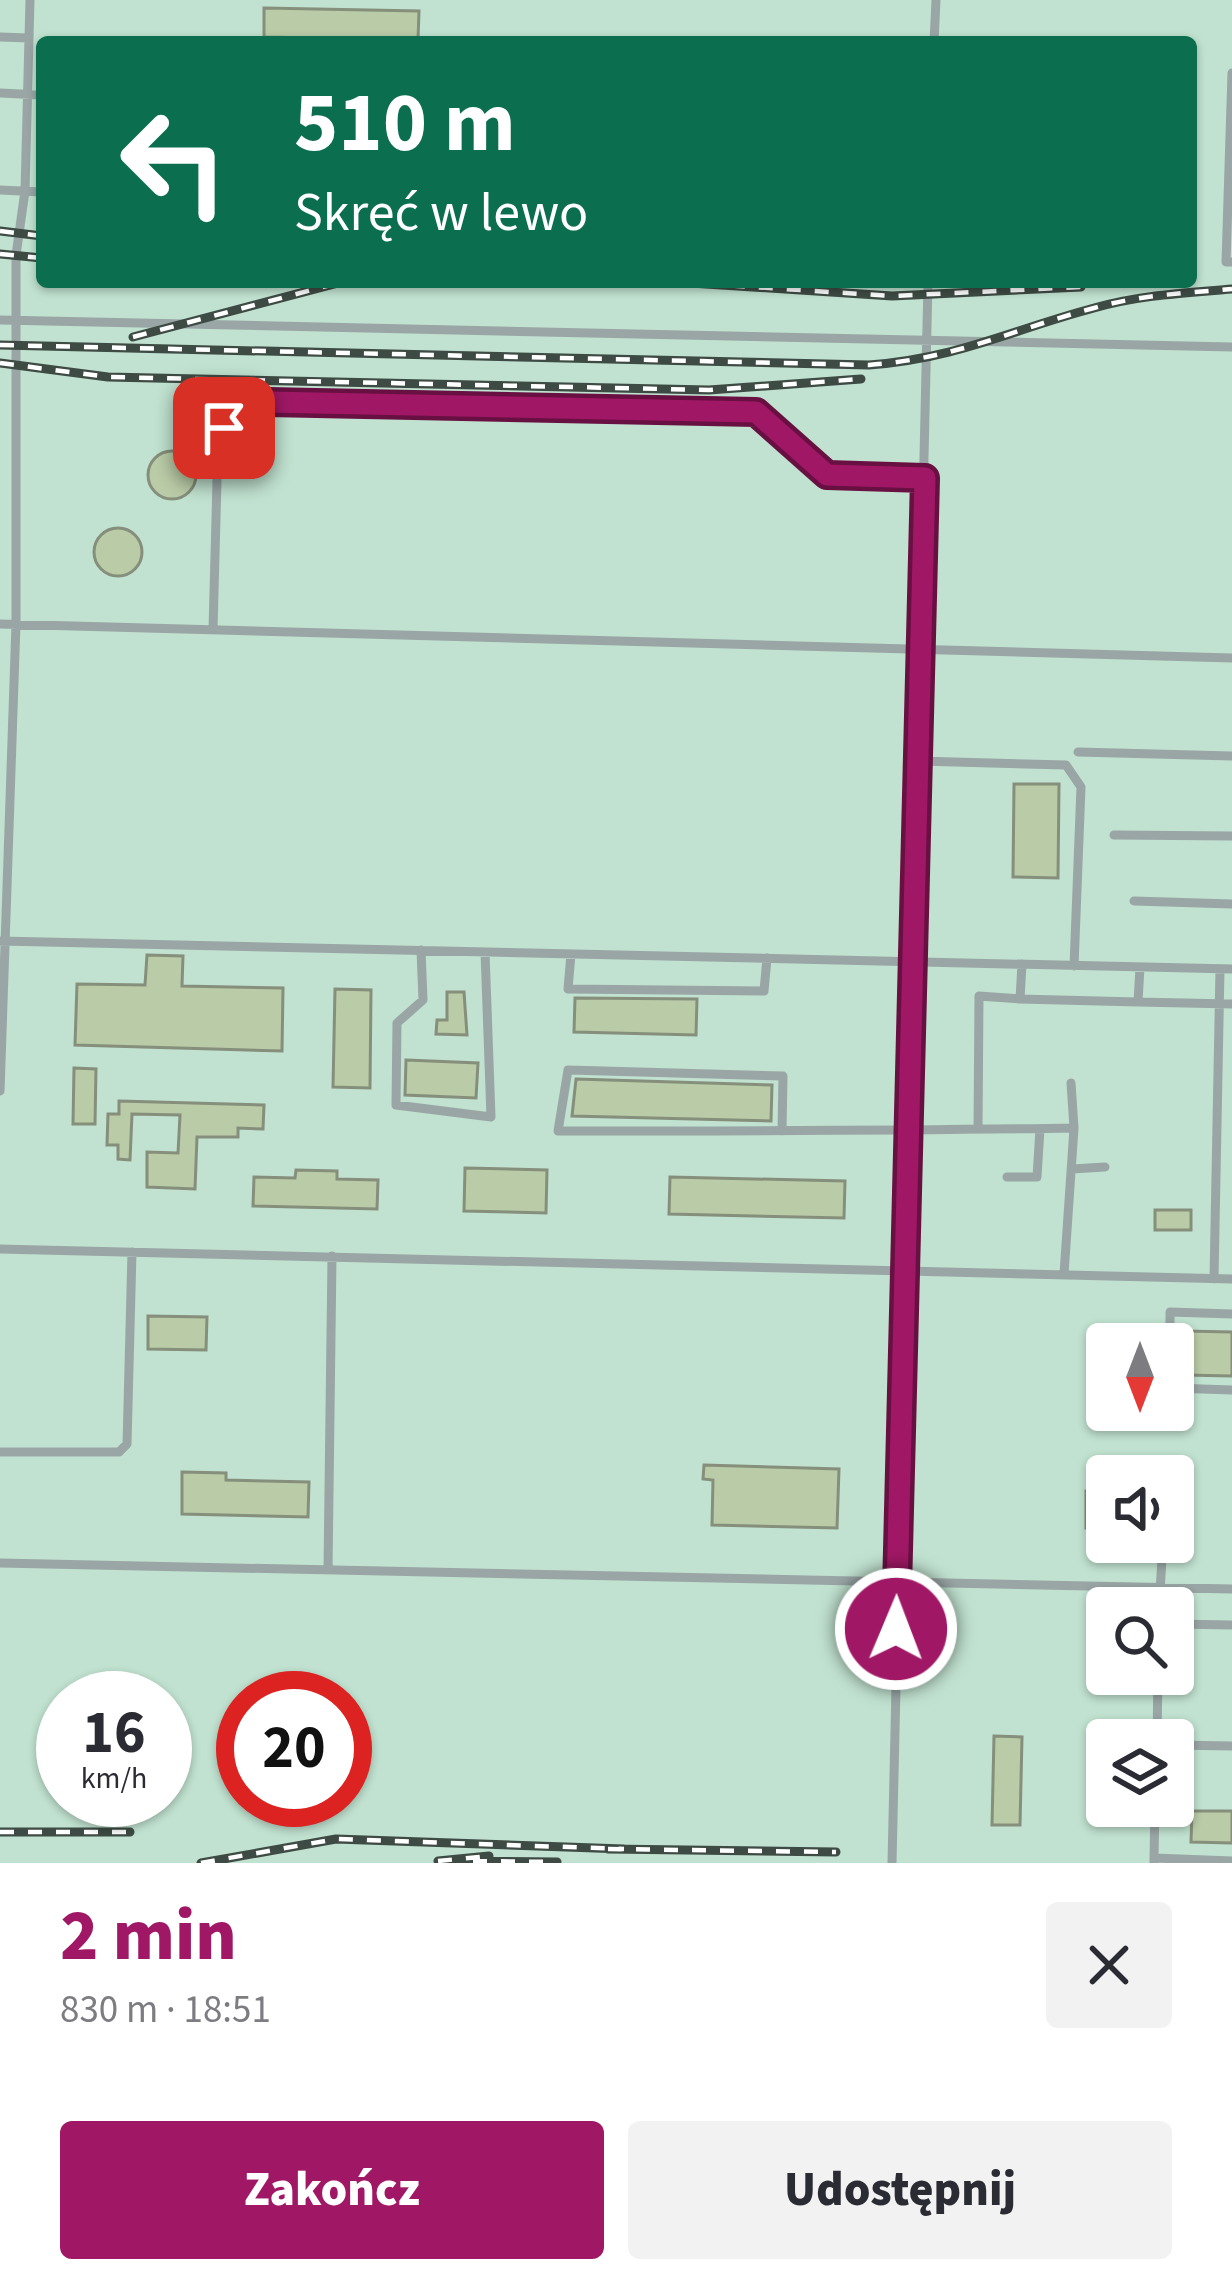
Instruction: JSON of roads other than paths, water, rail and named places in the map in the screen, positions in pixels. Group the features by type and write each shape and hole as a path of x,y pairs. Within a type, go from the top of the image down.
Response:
{"lane":[{"path":"0,1091 16,624 17,232 25,190 30,0"},
{"path":"934,36 936,0"},
{"path":"0,38 28,38"},
{"path":"1232,73 1226,262 1232,262"},
{"path":"0,94 36,95"},
{"path":"0,190 36,191"},
{"path":"892,1863 928,288"},
{"path":"0,320 1232,347"},
{"path":"213,630 218,442 236,414 268,402 756,412 827,475 925,478"},
{"path":"0,624 1232,658"},
{"path":"1078,752 1232,756"},
{"path":"919,761 1066,765 1081,787 1074,966"},
{"path":"1114,835 1232,836"},
{"path":"1134,902 1232,904"},
{"path":"2,941 1226,969 1220,1004 1214,1279"},
{"path":"421,950 423,1000 398,1023 395,1105 491,1117 485,952"},
{"path":"571,954 568,989 764,991 767,958"},
{"path":"1020,999 1022,964"},
{"path":"1138,1002 1139,967"},
{"path":"978,1130 979,996 1232,1004"},
{"path":"782,1131 783,1076 568,1070 558,1131 782,1131 978,1130 1075,1128"},
{"path":"1064,1274 1075,1128 1071,1083"},
{"path":"1007,1177 1037,1177 1040,1129"},
{"path":"1217,1133 1232,1134"},
{"path":"1072,1169 1105,1167"},
{"path":"0,1249 1232,1279"},
{"path":"0,1451 119,1451 128,1444 132,1252"},
{"path":"328,1570 332,1256"},
{"path":"1170,1323 1170,1312 1232,1314"},
{"path":"1194,1389 1232,1390"},
{"path":"0,1563 1159,1587 1161,1563"},
{"path":"1194,1588 1232,1589"},
{"path":"1194,1624 1232,1625"},
{"path":"1194,1745 1232,1746"},
{"path":"1155,1827 1154,1860 1232,1861"}],"railway":[{"path":"0,231 36,235"},
{"path":"0,254 36,257"},
{"path":"133,337 319,288"},
{"path":"768,288 892,296 1060,288"},
{"path":"0,345 869,365 958,350 1111,304 1232,289"},
{"path":"0,363 108,377 709,390 861,379"},
{"path":"0,1832 130,1832"},
{"path":"201,1863 336,1839 624,1849"},
{"path":"608,1849 836,1852"},
{"path":"438,1861 489,1856"},
{"path":"473,1861 557,1862"}]}
